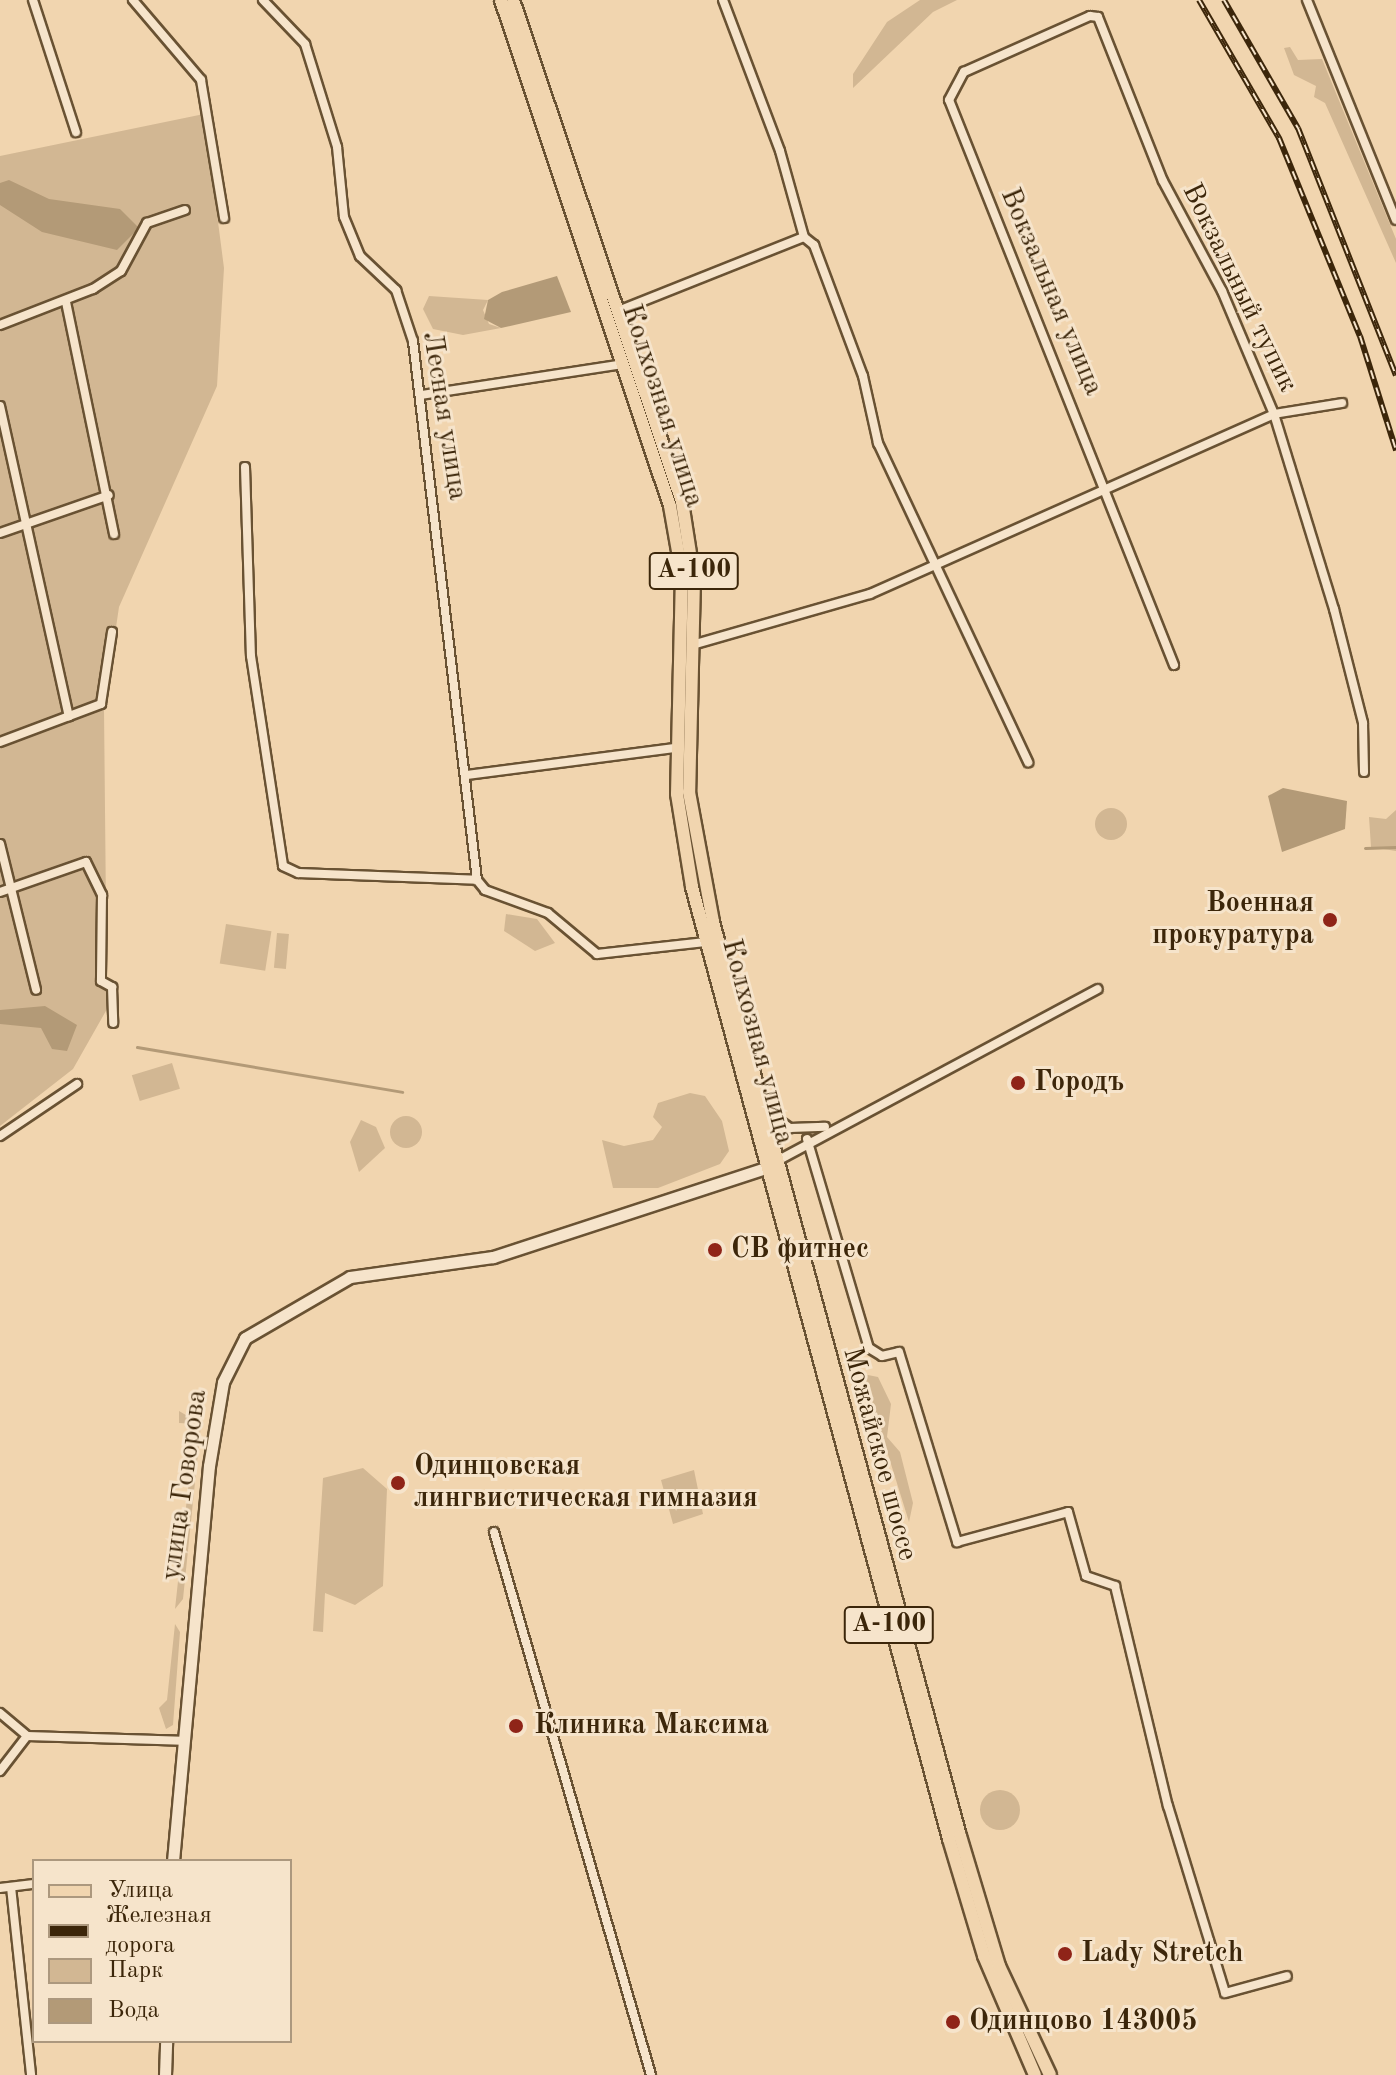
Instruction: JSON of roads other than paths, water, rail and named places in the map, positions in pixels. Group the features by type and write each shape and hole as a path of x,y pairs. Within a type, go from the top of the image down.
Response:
{"main road":[{"name":"Колхозная улица","path":"501,0 624,364 681,558 676,748 682,835 705,942 765,1168"},
{"name":"Колхозная улица","path":"513,0 691,540 694,833 778,1160"},
{"name":"Можайское шоссе","path":"778,1160 986,1925 1050,2075"},
{"name":"улица Говорова","path":"173,1859 182,1741 218,1404 245,1338 350,1277 493,1257 765,1168"},
{"name":"Можайское шоссе","path":"765,1168 970,1909 1035,2075"},
{"path":"165,2075 166,2043"}],"street":[{"path":"33,0 76,132"},
{"path":"133,0 201,80 224,218"},
{"name":"Лесная улица","path":"263,0 305,44 334,132 344,217 360,256 396,290 421,395 477,880"},
{"path":"723,0 780,151 804,237 814,245 863,376 878,443 1028,762"},
{"path":"1307,0 1396,220"},
{"name":"Вокзальный тупик","path":"1095,16 1163,181 1222,291 1274,414 1334,609 1363,723 1364,772"},
{"name":"Вокзальная улица","path":"1095,16 964,72 949,100 1107,485 1174,665"},
{"path":"0,325 66,302 121,271 147,223 185,210"},
{"path":"618,311 804,237"},
{"path":"66,302 109,495 114,534"},
{"path":"421,395 624,364"},
{"path":"692,645 808,616 1274,414 1342,403"},
{"path":"0,406 69,716"},
{"path":"245,467 251,656 283,866 298,873 477,880 485,890 548,913 597,954 705,942"},
{"path":"0,533 109,495"},
{"path":"0,742 101,704 112,632"},
{"path":"467,775 676,748"},
{"path":"0,844 36,990"},
{"path":"0,892 80,861 92,870 102,895 101,981 112,987 113,1023"},
{"path":"765,1168 829,1127 1098,989"},
{"path":"0,1136 77,1084"},
{"path":"765,1110 790,1128 829,1127"},
{"path":"807,1139 869,1348 882,1356 899,1352 957,1542 1068,1512 1086,1576 1115,1586 1168,1806 1225,1993 1287,1976"},
{"path":"494,1532 651,2075"},
{"path":"0,1713 27,1736 182,1741"},
{"path":"0,1771 27,1736"},
{"path":"0,1888 32,1884"},
{"path":"11,1887 31,2075"}],"water":[{"path":"9,180 49,199 120,209 139,228 117,250 42,232 0,205 0,183"},
{"path":"557,276 571,312 501,328 484,319 488,300 502,292"},
{"path":"1283,788 1347,801 1345,829 1282,852 1268,796"},
{"path":"45,1006 77,1025 67,1051 52,1049 41,1028 0,1024 0,1010"}],"waterway":[{"path":"1365,848 1396,847"},
{"path":"137,1047 402,1092"}],"railway":[{"path":"1199,0 1279,138 1360,336 1396,450"},
{"path":"1224,0 1298,128 1396,375"}],"place":[{"name":"Военная прокуратура","path":"1330,920"},
{"name":"Городъ","path":"1018,1083"},
{"name":"СВ фитнес","path":"715,1250"},
{"name":"Одинцовская лингвистическая гимназия","path":"398,1483"},
{"name":"Клиника Максима","path":"516,1726"},
{"name":"Lady Stretch","path":"1065,1954"},
{"name":"Одинцово 143005","path":"953,2022"}]}
